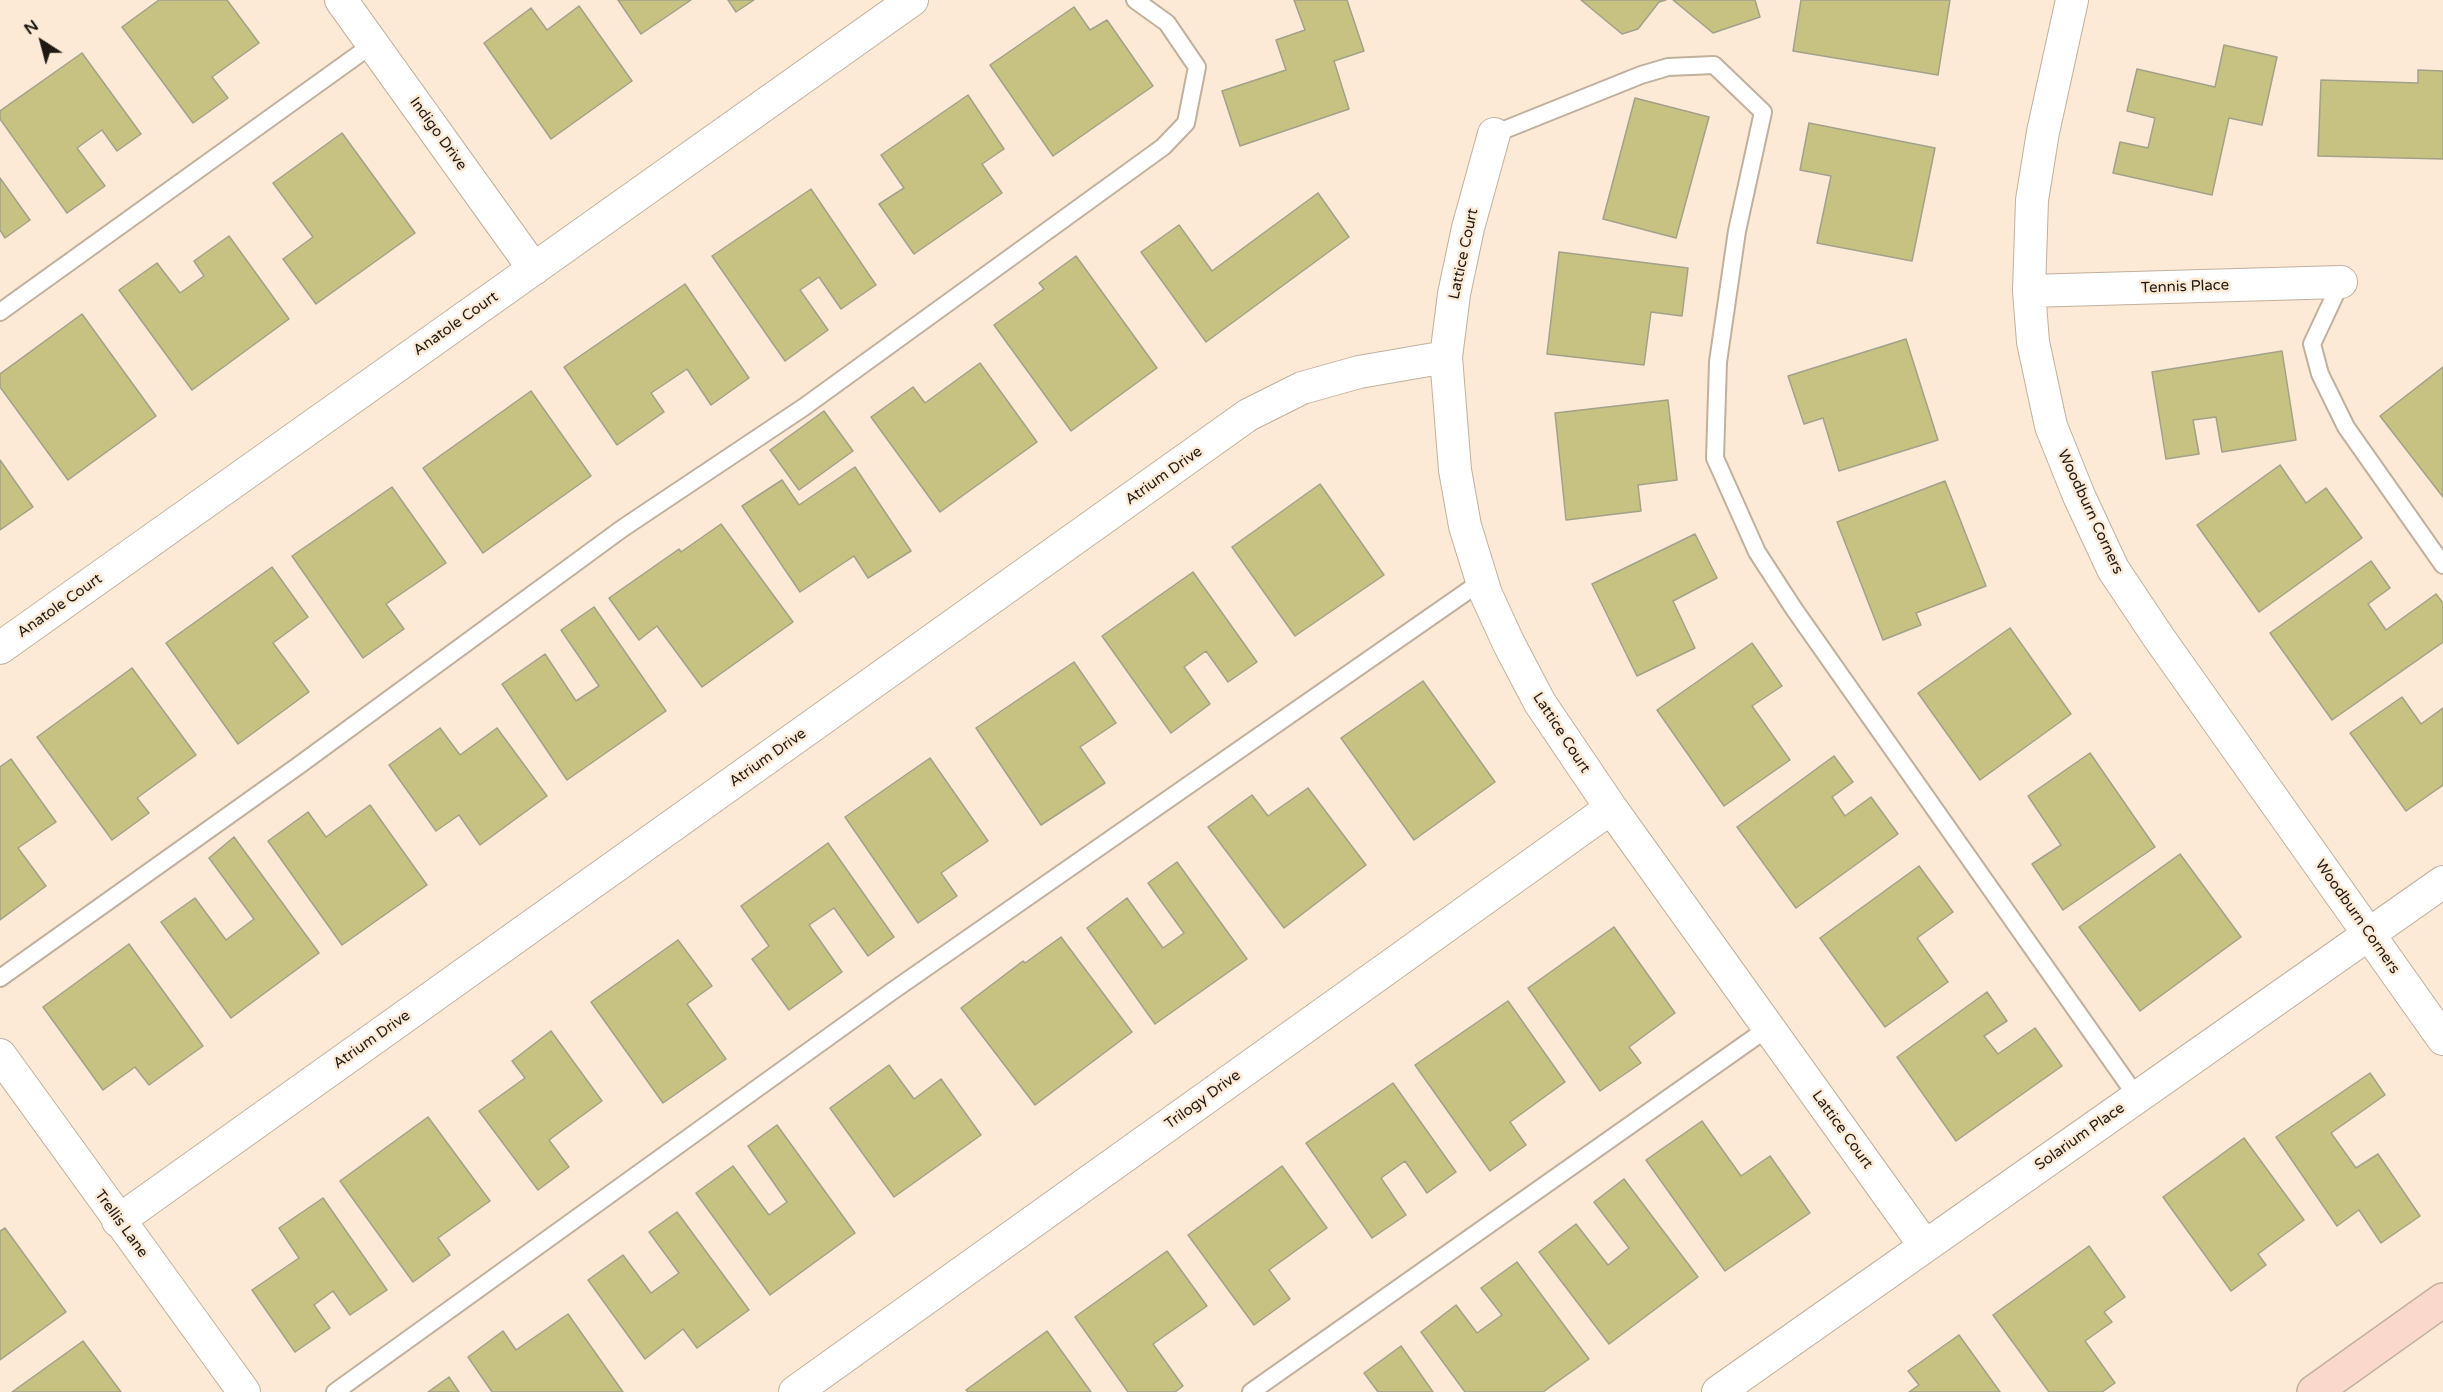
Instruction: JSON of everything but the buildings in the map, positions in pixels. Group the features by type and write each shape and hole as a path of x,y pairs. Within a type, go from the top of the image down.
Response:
{"main road":[{"path":"2314,1392 2443,1300"}],"street":[{"name":"Indigo Drive","path":"341,0 534,269"},
{"name":"Anatole Court","path":"0,648 912,0"},
{"name":"Woodburn Corners","path":"2072,0 2043,132 2032,200 2029,291 2033,342 2051,426 2079,496 2114,569 2159,638 2443,1039"},
{"name":"Lattice Court","path":"1494,134 1468,228 1454,294 1446,357 1455,470 1465,526 1482,581 1509,645 1540,703 1611,808 1925,1246"},
{"name":"Tennis Place","path":"2029,291 2341,282"},
{"name":"Atrium Drive","path":"118,1221 1248,415 1302,388 1359,372 1446,357"},
{"name":"Trilogy Drive","path":"795,1392 1611,808"},
{"name":"Solarium Place","path":"1718,1392 2443,882"},
{"name":"Trellis Lane","path":"0,1055 244,1392"}],"lane":[{"path":"0,978 298,766 614,535 804,407 1163,147 1186,123 1197,67 1167,22 1135,0"},
{"path":"0,312 373,44"},
{"path":"1494,134 1641,75 1668,67 1714,65 1763,112 1737,231 1719,351 1715,458 1757,552 1794,609 2137,1097"},
{"path":"2341,282 2312,344 2320,374 2346,427 2443,565"},
{"path":"335,1392 891,992 1482,581"},
{"path":"1251,1392 1768,1028"}]}
